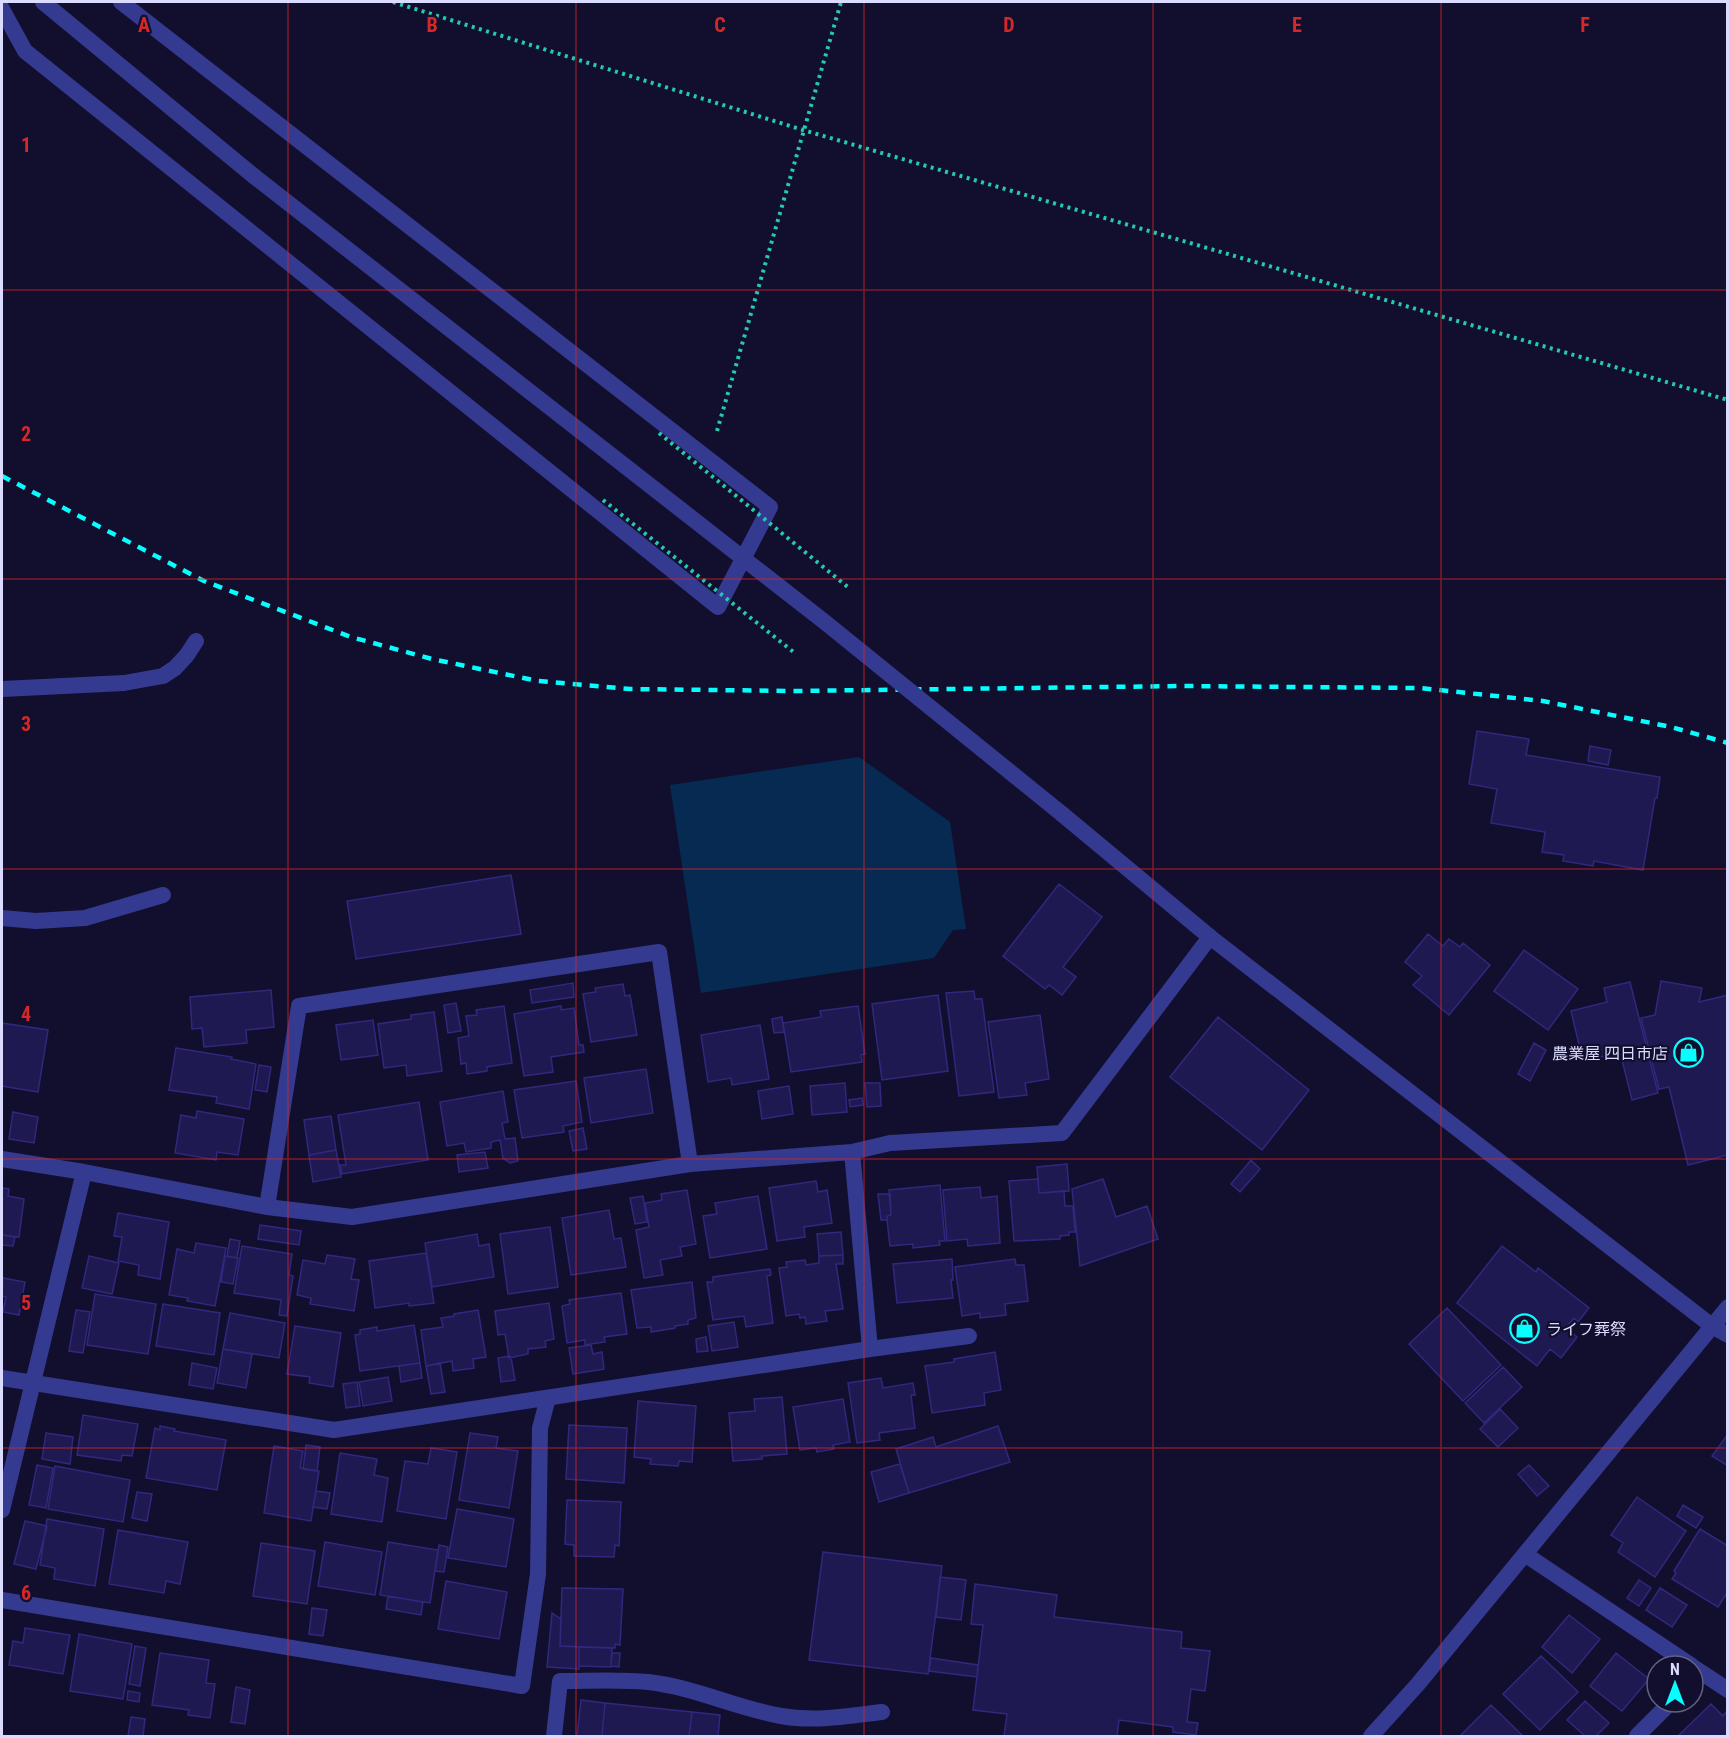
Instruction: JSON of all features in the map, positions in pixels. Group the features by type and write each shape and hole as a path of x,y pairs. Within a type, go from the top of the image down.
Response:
{"street":[{"path":"43,2 255,177 826,623 1210,937 1712,1326 1728,1335"},
{"path":"2,9 25,51 718,607 770,507 121,2"},
{"path":"2,689 124,682 163,676 175,668 196,641"},
{"path":"2,918 36,921 85,918 163,895"},
{"path":"2,1159 84,1172 267,1207 352,1217 690,1164 852,1152 890,1143 1062,1132 1210,937"},
{"path":"267,1207 299,1006 659,952 690,1164"},
{"path":"852,1152 870,1349"},
{"path":"2,1510 84,1172"},
{"path":"1371,1737 1419,1684 1728,1307"},
{"path":"2,1378 334,1430 969,1336"},
{"path":"2,1600 522,1686 538,1574 540,1428 548,1398"},
{"path":"1526,1555 1670,1654"},
{"path":"1705,1677 1728,1690"},
{"path":"554,1737 560,1680 648,1682 702,1692 748,1708 781,1716 816,1720 882,1712"},
{"path":"1636,1737 1659,1714"}],"path":[{"path":"393,2 803,129 1728,400"},
{"path":"708,460 841,2"},
{"path":"659,433 849,588"},
{"path":"603,500 796,654"}],"water":[{"path":"859,757 950,822 966,929 953,930 934,958 701,993 670,785"}],"building":[{"path":"1477,731 1529,739 1526,755 1660,777 1643,870 1594,861 1593,866 1563,861 1564,855 1542,852 1545,832 1491,823 1497,789 1469,784"},
{"path":"1590,746 1611,750 1608,765 1588,761"},
{"path":"511,875 521,934 356,959 347,901"},
{"path":"1059,884 1102,917 1063,967 1076,977 1062,995 1049,985 1045,989 1003,956"},
{"path":"1428,934 1443,946 1449,939 1460,947 1463,943 1490,965 1449,1015 1413,985 1422,976 1405,962"},
{"path":"1524,950 1578,989 1548,1030 1494,991"},
{"name":"農業屋 四日市店","path":"1661,981 1702,988 1699,1002 1728,995 1728,1155 1688,1165 1669,1087 1659,1089 1641,1018 1655,1015"},
{"path":"1630,982 1658,1093 1632,1100 1622,1060 1581,1053 1571,1011 1607,1002 1604,988"},
{"path":"573,983 574,997 532,1003 530,990"},
{"path":"623,984 625,996 630,995 637,1035 591,1042 583,994 596,992 595,988"},
{"path":"271,990 274,1027 246,1030 247,1043 204,1047 202,1028 192,1029 190,997"},
{"path":"974,991 975,999 982,999 994,1092 959,1096 946,993"},
{"path":"938,995 948,1071 882,1080 872,1004"},
{"path":"456,1003 461,1031 448,1033 444,1005"},
{"path":"504,1006 512,1063 487,1067 487,1071 467,1074 466,1063 461,1064 458,1038 469,1036 466,1016 477,1015 476,1010"},
{"path":"561,1006 561,1010 574,1008 579,1045 583,1045 584,1052 551,1057 553,1072 524,1076 514,1014"},
{"path":"858,1006 865,1054 861,1055 862,1062 791,1072 783,1023 821,1017 820,1011"},
{"path":"434,1012 442,1071 407,1076 406,1065 384,1068 378,1024 411,1019 411,1015"},
{"path":"1040,1015 1049,1079 1025,1083 1027,1095 999,1098 988,1022"},
{"path":"782,1017 784,1032 774,1033 772,1019"},
{"path":"1218,1017 1309,1090 1262,1150 1170,1077"},
{"path":"373,1020 378,1055 341,1060 336,1025"},
{"path":"2,1023 48,1030 38,1092 2,1086"},
{"path":"760,1025 769,1079 732,1085 731,1078 708,1082 701,1035"},
{"path":"1534,1043 1546,1050 1530,1081 1518,1074"},
{"path":"176,1048 232,1057 231,1059 256,1064 249,1109 216,1103 217,1097 169,1090"},
{"path":"259,1065 271,1067 267,1092 255,1090"},
{"path":"646,1069 653,1113 591,1123 584,1078"},
{"path":"576,1081 582,1122 563,1126 564,1132 522,1138 514,1090"},
{"path":"845,1083 847,1112 812,1115 810,1086"},
{"path":"865,1083 880,1083 881,1106 867,1107"},
{"path":"789,1086 793,1114 762,1119 758,1091"},
{"path":"503,1091 508,1122 502,1123 505,1139 515,1138 518,1161 510,1163 503,1158 500,1140 491,1142 491,1148 466,1152 464,1143 447,1146 440,1102"},
{"path":"862,1098 863,1105 850,1107 849,1100"},
{"path":"419,1102 428,1160 342,1174 340,1165 346,1165 338,1115"},
{"path":"197,1111 244,1119 238,1155 217,1152 216,1160 175,1153 181,1115 196,1118"},
{"path":"13,1112 38,1117 34,1143 9,1139"},
{"path":"331,1116 336,1150 309,1155 304,1120"},
{"path":"583,1128 587,1149 573,1151 569,1131"},
{"path":"336,1150 341,1177 313,1182 309,1155"},
{"path":"485,1152 488,1168 459,1172 457,1155"},
{"path":"1251,1160 1260,1169 1240,1192 1231,1184"},
{"path":"1067,1164 1069,1191 1039,1193 1037,1167"},
{"path":"1038,1179 1039,1193 1064,1191 1065,1206 1073,1206 1075,1232 1060,1236 1060,1239 1014,1241 1009,1181"},
{"path":"1103,1179 1116,1217 1147,1206 1158,1239 1080,1266 1072,1189"},
{"path":"816,1181 818,1192 827,1190 832,1223 804,1227 805,1237 777,1241 769,1188"},
{"path":"940,1185 945,1241 939,1241 940,1245 913,1248 913,1244 890,1246 887,1220 887,1216 891,1215 889,1190"},
{"path":"980,1187 981,1198 997,1196 1000,1243 968,1246 967,1239 947,1241 943,1190"},
{"path":"2,1188 9,1189 8,1196 24,1199 19,1237 2,1235"},
{"path":"687,1190 696,1244 680,1247 682,1256 660,1260 663,1275 644,1278 636,1230 649,1227 645,1203 662,1200 661,1194"},
{"path":"878,1194 890,1194 891,1215 887,1216 887,1220 881,1220"},
{"path":"643,1196 647,1222 635,1224 630,1198"},
{"path":"758,1196 767,1249 710,1258 703,1216 717,1214 715,1203"},
{"path":"609,1210 614,1239 621,1238 626,1267 571,1275 562,1218"},
{"path":"118,1213 169,1222 160,1279 138,1275 139,1265 118,1261 122,1237 114,1236"},
{"path":"260,1225 301,1231 299,1245 258,1239"},
{"path":"550,1227 558,1287 508,1294 500,1234"},
{"path":"841,1232 843,1255 819,1256 817,1234"},
{"path":"477,1234 479,1246 489,1244 494,1277 432,1287 425,1243"},
{"path":"2,1235 15,1237 13,1246 2,1245"},
{"path":"230,1239 240,1241 237,1258 227,1256"},
{"path":"196,1243 226,1248 215,1306 169,1295 177,1249 194,1253"},
{"path":"242,1246 292,1254 289,1275 293,1276 287,1316 279,1315 281,1300 234,1293"},
{"path":"1502,1246 1536,1272 1538,1268 1589,1308 1578,1322 1574,1318 1566,1328 1577,1337 1561,1358 1550,1349 1537,1366 1457,1303"},
{"path":"426,1253 434,1303 409,1306 409,1303 375,1308 369,1261"},
{"path":"327,1255 355,1259 351,1279 359,1280 354,1311 310,1304 311,1298 297,1295 303,1260 325,1264"},
{"path":"843,1255 843,1264 836,1264 843,1309 825,1311 827,1321 806,1324 805,1317 800,1318 799,1314 786,1316 779,1268 787,1267 786,1262 805,1260 806,1265 819,1263 819,1256"},
{"path":"89,1256 119,1263 112,1294 82,1288"},
{"path":"225,1256 238,1258 233,1284 221,1282"},
{"path":"952,1259 953,1298 897,1303 893,1264"},
{"path":"1015,1259 1016,1265 1024,1265 1028,1301 1005,1304 1006,1315 980,1318 980,1313 962,1316 955,1267"},
{"path":"770,1269 771,1275 767,1276 773,1323 746,1327 744,1316 713,1320 707,1282 713,1282 713,1277"},
{"path":"3,1278 25,1282 19,1315 3,1312 6,1297 2,1296"},
{"path":"692,1282 696,1318 688,1320 688,1324 675,1326 675,1328 651,1332 651,1327 637,1328 631,1290"},
{"path":"621,1293 627,1334 604,1337 605,1342 585,1345 585,1340 567,1343 562,1306 570,1304 569,1300"},
{"path":"95,1294 156,1304 148,1354 87,1345"},
{"path":"549,1303 554,1339 545,1341 546,1347 528,1349 528,1354 509,1358 505,1334 498,1335 495,1311"},
{"path":"163,1304 220,1313 214,1355 156,1346"},
{"path":"1447,1308 1501,1365 1463,1401 1409,1344"},
{"path":"76,1310 90,1312 83,1353 69,1351"},
{"path":"478,1310 486,1357 473,1359 474,1368 453,1371 452,1361 426,1366 421,1330 443,1327 441,1318"},
{"path":"230,1313 285,1323 279,1358 223,1349"},
{"path":"734,1322 738,1347 712,1351 708,1326"},
{"path":"414,1325 420,1363 360,1371 355,1335 360,1334 360,1330 377,1327 377,1331"},
{"path":"295,1326 341,1333 333,1387 309,1383 310,1377 287,1374"},
{"path":"706,1337 708,1351 697,1352 696,1339"},
{"path":"591,1345 593,1354 602,1352 604,1369 573,1374 569,1348"},
{"path":"223,1349 252,1354 246,1388 217,1383"},
{"path":"995,1352 1001,1390 984,1393 985,1405 932,1413 925,1366"},
{"path":"509,1356 515,1380 501,1382 498,1358"},
{"path":"192,1363 217,1368 213,1389 189,1385"},
{"path":"420,1363 422,1378 401,1382 399,1366"},
{"path":"440,1363 445,1392 431,1394 426,1366"},
{"path":"1503,1367 1522,1387 1484,1423 1465,1403"},
{"path":"388,1377 392,1401 363,1406 359,1382"},
{"path":"881,1378 883,1388 913,1383 915,1395 911,1395 915,1428 879,1433 880,1440 857,1443 848,1383"},
{"path":"357,1382 360,1406 346,1408 343,1384"},
{"path":"782,1397 787,1454 733,1461 729,1413 755,1411 754,1399"},
{"path":"843,1399 850,1442 833,1445 834,1449 817,1452 816,1448 800,1450 793,1407"},
{"path":"638,1401 696,1406 692,1462 679,1461 678,1466 650,1464 651,1459 634,1457"},
{"path":"1500,1409 1518,1428 1498,1447 1480,1429"},
{"path":"83,1415 138,1424 132,1456 122,1455 121,1461 77,1455"},
{"path":"569,1425 627,1428 624,1483 566,1479"},
{"path":"160,1426 175,1429 174,1431 226,1440 217,1490 146,1478 155,1428 160,1430"},
{"path":"998,1426 1010,1462 909,1493 896,1449 933,1437 936,1447"},
{"path":"46,1433 73,1437 70,1464 42,1459"},
{"path":"470,1433 498,1437 496,1448 518,1451 509,1508 459,1500"},
{"path":"1728,1434 1728,1466 1712,1456"},
{"path":"306,1445 320,1447 317,1471 303,1469"},
{"path":"274,1446 303,1451 300,1468 319,1471 311,1521 264,1513"},
{"path":"431,1448 457,1452 446,1519 397,1511 405,1461 428,1464"},
{"path":"340,1453 377,1459 374,1475 388,1478 382,1522 331,1514"},
{"path":"900,1464 909,1493 879,1502 871,1472"},
{"path":"37,1465 53,1468 46,1508 29,1505"},
{"path":"1529,1465 1549,1486 1537,1496 1518,1474"},
{"path":"55,1466 130,1480 123,1522 48,1509"},
{"path":"316,1491 330,1493 327,1509 313,1507"},
{"path":"137,1492 152,1494 147,1521 132,1518"},
{"path":"1637,1497 1686,1531 1655,1577 1618,1552 1623,1543 1611,1535"},
{"path":"567,1500 621,1502 619,1546 615,1545 614,1557 574,1556 574,1545 565,1544"},
{"path":"1683,1505 1703,1517 1696,1528 1677,1516"},
{"path":"457,1509 514,1519 506,1567 448,1558"},
{"path":"47,1519 104,1529 95,1586 54,1579 55,1568 40,1565"},
{"path":"25,1521 47,1526 36,1569 14,1564"},
{"path":"1700,1529 1728,1546 1728,1591 1718,1607 1672,1579 1676,1573 1674,1571"},
{"path":"118,1530 188,1542 180,1584 166,1581 164,1593 109,1584"},
{"path":"325,1542 382,1552 375,1595 318,1586"},
{"path":"388,1542 438,1550 430,1603 380,1595"},
{"path":"261,1543 315,1551 307,1604 253,1596"},
{"path":"439,1545 448,1547 444,1572 435,1571"},
{"path":"823,1552 942,1566 928,1674 809,1660"},
{"path":"940,1577 966,1580 961,1620 936,1617"},
{"path":"1639,1580 1651,1588 1639,1606 1627,1598"},
{"path":"446,1581 507,1592 499,1639 438,1629"},
{"path":"975,1584 1057,1595 1054,1617 1182,1632 1181,1648 1210,1651 1205,1691 1191,1689 1187,1722 1198,1723 1196,1735 1173,1732 1173,1727 1119,1720 1117,1736 1004,1736 1007,1714 973,1710 983,1625 971,1624"},
{"path":"562,1588 623,1589 620,1645 615,1644 615,1648 560,1646"},
{"path":"1660,1588 1687,1605 1672,1627 1646,1610"},
{"path":"388,1596 423,1602 421,1615 386,1609"},
{"path":"312,1608 327,1610 323,1636 309,1634"},
{"path":"552,1613 561,1619 560,1646 579,1647 579,1669 547,1667"},
{"path":"1569,1615 1600,1639 1572,1673 1542,1647"},
{"path":"25,1628 70,1635 63,1674 9,1665 13,1641 23,1643"},
{"path":"79,1634 132,1644 123,1699 70,1691"},
{"path":"135,1646 146,1648 140,1686 129,1684"},
{"path":"579,1647 612,1648 611,1667 579,1666"},
{"path":"160,1653 209,1660 206,1683 215,1684 210,1718 188,1715 189,1710 152,1705"},
{"path":"612,1653 620,1653 619,1667 611,1666"},
{"path":"1616,1653 1645,1676 1645,1684 1622,1711 1590,1686"},
{"path":"1541,1656 1578,1692 1540,1730 1503,1694"},
{"path":"931,1658 978,1665 977,1677 929,1671"},
{"path":"236,1687 250,1690 245,1724 231,1722"},
{"path":"128,1691 140,1693 139,1702 127,1700"},
{"path":"581,1700 605,1703 602,1736 577,1736"},
{"path":"1585,1701 1609,1723 1596,1736 1585,1736 1567,1720"},
{"path":"605,1703 692,1712 689,1736 602,1736"},
{"path":"1711,1704 1723,1716 1726,1712 1728,1713 1728,1736 1678,1736 1701,1714 1705,1714 1705,1710"},
{"path":"1491,1705 1523,1736 1460,1736"},
{"path":"692,1712 720,1715 718,1736 689,1736"},
{"path":"131,1717 145,1719 143,1736 128,1736"}],"railway":[{"path":"2,476 204,581 351,637 432,659 538,681 630,689 794,691 1182,686 1420,688 1543,701 1671,727 1728,743"}],"place":[{"name":"農業屋 四日市店","path":"1689,1053"},
{"name":"ライフ葬祭","path":"1525,1329"}]}
